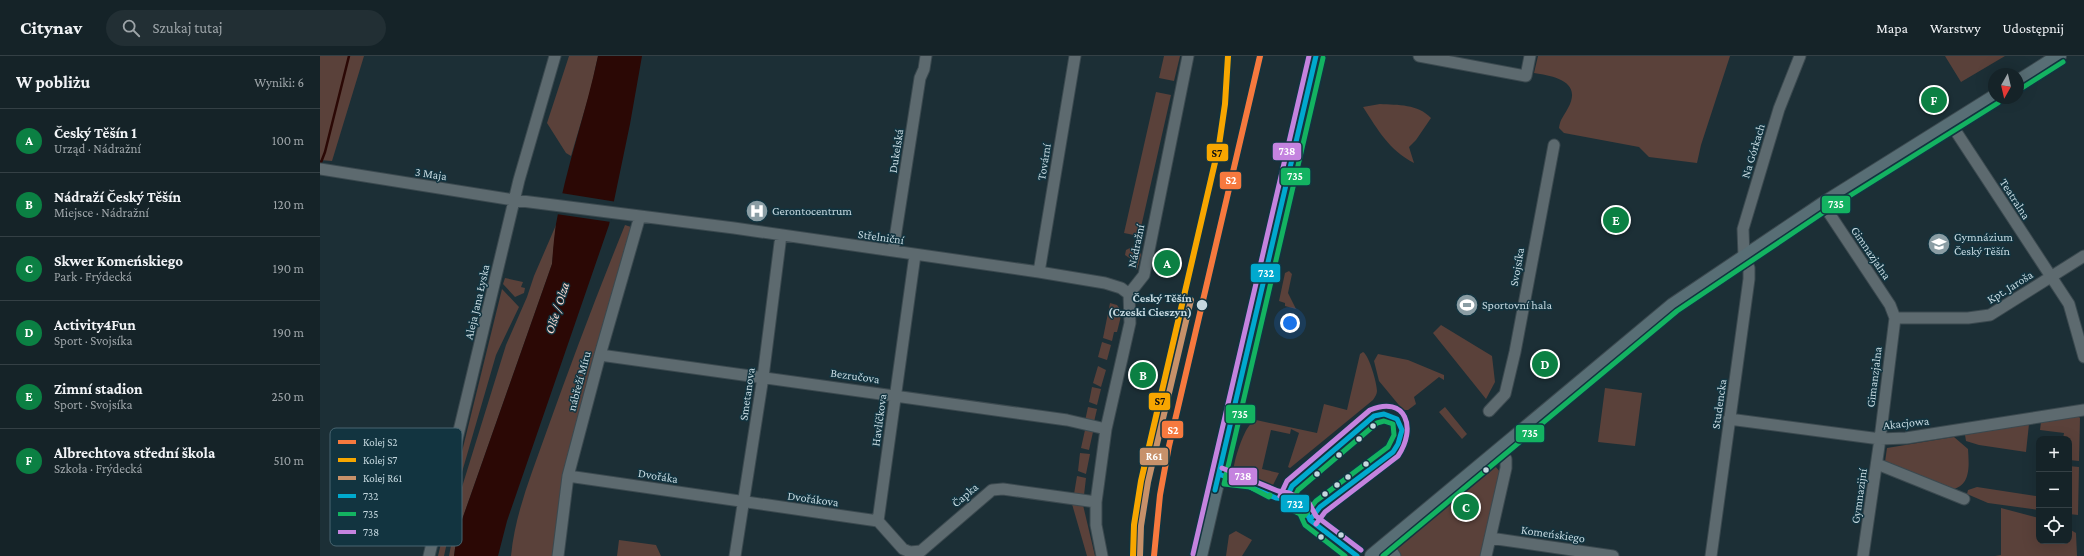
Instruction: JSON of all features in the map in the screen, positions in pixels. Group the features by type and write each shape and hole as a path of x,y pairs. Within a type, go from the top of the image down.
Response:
{"main road":[{"path":"1200,556 1316,56"},
{"path":"2024,78 2059,56"},
{"path":"1372,556 1673,305 1823,204 1954,129 1988,102"}],"street":[{"name":"Aleja Jana Łyska","path":"460,428 514,200 556,56"},
{"name":"Dukelská","path":"893,251 920,78 924,69 926,56"},
{"name":"Tovární","path":"1039,272 1074,56"},
{"name":"Nádražní","path":"1129,294 1144,275 1188,56"},
{"path":"1419,56 1526,76 1530,56"},
{"name":"Na Górkach","path":"1744,257 1743,229 1779,109 1800,56"},
{"name":"Teatralna","path":"1954,129 2069,304 2084,357"},
{"name":"Svojsíka","path":"1489,411 1505,394 1515,352 1554,145"},
{"name":"3 Maja","path":"321,170 514,200 627,214"},
{"name":"Gimnazjalna","path":"1823,204 1890,305 1895,318"},
{"name":"Střelniční","path":"627,214 1039,272 1105,283 1121,288 1129,294"},
{"name":"nábřeží Míru","path":"558,556 568,476 600,355 640,216"},
{"name":"Smetanova","path":"735,556 763,377 782,236"},
{"name":"Havlíčkova","path":"878,521 915,255"},
{"name":"Kpt. Jaroša","path":"1895,318 1968,318 1990,315 2084,256"},
{"name":"Studencka","path":"1711,556 1749,279 1749,268 1744,257"},
{"path":"1102,556 1096,525 1096,502 1106,429 1130,323 1129,294"},
{"name":"Gimanzjalna","path":"1880,439 1895,318"},
{"name":"Bezručova","path":"600,355 1067,420 1106,429"},
{"name":"Akacjowa","path":"1729,419 1880,439 1906,438 2084,410"},
{"name":"Gymnazijní","path":"1863,556 1880,439"},
{"path":"1486,556 1506,468 1506,459 1499,450"},
{"path":"1877,464 1964,499"},
{"name":"Dvořáka","path":"568,476 744,502"},
{"name":"Čapka","path":"909,554 921,551 992,490 1003,489 1096,502"},
{"name":"Dvořákova","path":"744,502 878,521"},
{"path":"878,521 902,549 909,554"},
{"name":"Komeńskiego","path":"1490,538 1613,556"},
{"path":"1387,544 1395,556"},
{"name":"Aleja Jana Łyska","path":"429,556 431,546"}],"shaded area":[{"path":"320,56 364,56 332,161 320,160"},
{"path":"569,56 598,56 590,92 571,156 566,153 547,123"},
{"path":"1164,56 1180,56 1174,81 1159,78"},
{"path":"1538,56 1730,56 1701,145 1697,163 1649,157 1639,147 1564,133 1559,128 1561,120 1572,99 1572,92 1569,86 1557,78 1534,73"},
{"path":"1945,56 2005,56 1961,82"},
{"path":"1156,92 1171,95 1139,236 1124,233"},
{"path":"1380,104 1407,106 1426,113 1431,118 1416,140 1409,147 1414,163 1405,158 1391,146 1363,107"},
{"path":"556,225 552,264 462,520 462,487 506,345 527,297 534,276"},
{"path":"625,225 634,228 564,473 553,556 511,556 516,524 530,478 604,277"},
{"path":"1134,246 1139,249 1141,255 1137,270 1134,265 1134,261 1125,255 1126,250"},
{"path":"1289,271 1292,274 1288,293 1296,309 1285,306 1285,303 1279,301 1285,273"},
{"path":"505,278 523,282 521,287 525,288 524,293 515,297 503,284"},
{"path":"502,289 519,307 496,355 462,472 462,452"},
{"path":"1110,303 1117,305 1122,312 1117,332 1114,332 1112,341 1103,338"},
{"path":"1441,325 1492,356 1495,382 1486,399 1433,333"},
{"path":"1102,342 1111,345 1107,360 1098,357"},
{"path":"1363,352 1368,358 1376,382 1377,392 1373,400 1290,468 1288,467 1299,433 1291,429 1290,434 1271,430 1262,469 1279,473 1271,489 1234,472 1238,449 1250,425 1256,420 1317,433 1324,404 1347,410 1360,354"},
{"path":"1378,354 1408,360 1444,375 1444,380 1439,377 1414,397 1416,404 1408,410 1403,410 1379,381 1374,361"},
{"path":"1098,366 1106,370 1101,387 1093,383"},
{"path":"1092,387 1101,389 1097,405 1089,402"},
{"path":"1605,388 1642,393 1635,446 1598,442"},
{"path":"1088,407 1097,409 1094,422 1085,421"},
{"path":"1445,407 1467,434 1462,439 1439,412"},
{"path":"2078,416 2080,418 2079,461 2072,460 2072,436 2064,436 2064,433 2040,430 2041,422"},
{"path":"2029,424 2026,452 1979,445 1966,441 1965,435"},
{"path":"1085,430 1093,432 1089,450 1081,448"},
{"path":"1954,437 1968,449 1968,473 1964,483 1960,487 1954,489 1885,462 1887,448"},
{"path":"1080,453 1090,454 1086,474 1078,471"},
{"path":"1487,466 1495,466 1501,473 1482,556 1401,556 1398,553 1398,542"},
{"path":"2072,466 2079,467 2078,515 2072,514"},
{"path":"1077,476 1086,478 1084,495 1074,494"},
{"path":"1977,487 2036,496 2036,510 1988,503 1967,494 1968,490"},
{"path":"1072,504 1083,505 1095,556 1087,556"},
{"path":"1282,504 1301,513 1301,515 1281,507"},
{"path":"2001,508 2036,517 2036,544 2072,544 2072,531 2076,533 2077,556 1995,556 2001,555"},
{"path":"1236,531 1252,540 1242,556 1226,556 1229,535"},
{"path":"619,540 656,545 661,556 617,556"},
{"path":"440,546 446,546 444,556 438,556"},
{"path":"451,546 455,546 454,556 449,556"}],"water":[{"name":"Olše / Olza","path":"598,56 642,56 630,124 609,225 507,521 498,556 454,556 455,546 462,546 462,520 552,264 555,229 560,203"}],"pier":[{"path":"561,193 617,202 611,222 556,214"}],"waterway":[{"path":"320,165 325,152 349,56"}],"rail line":[{"name":"S7","path":"1133,556 1134,525 1141,481 1219,145 1225,104 1228,56"},
{"name":"S2","path":"1154,556 1160,495 1169,446 1260,56"},
{"name":"R61","path":"1140,556 1141,526 1148,482 1191,300"}],"transit line":[{"name":"738","path":"1193,554 1309,56"},
{"name":"732","path":"1215,490 1316,56"},
{"name":"735","path":"1270,495 1269,497 1250,487 1224,484 1323,58"},
{"name":"735","path":"2024,87 2063,62"},
{"name":"735","path":"1383,556 1677,311 1827,210 1996,104"},
{"name":"738","path":"1280,496 1287,481 1370,410 1382,407 1392,407 1400,411 1405,417 1407,435 1398,456 1325,512 1316,524"},
{"name":"732","path":"1286,499 1292,486 1374,416 1384,414 1397,419 1402,430 1398,444 1393,452 1320,507 1310,520"},
{"name":"735","path":"1292,502 1298,490 1377,423 1384,421 1393,424 1394,435 1388,447 1316,501 1304,516"},
{"name":"738","path":"1222,468 1278,491 1289,493 1309,503 1316,516 1361,550"},
{"name":"732","path":"1219,474 1276,498 1286,499 1305,509 1310,520 1357,556"},
{"name":"735","path":"1290,509 1300,514 1305,525 1345,556"}],"place":[{"name":"Albrechtova střední škola","path":"1934,100"},
{"name":"Gerontocentrum","path":"757,211"},
{"name":"Zimní stadion","path":"1616,220"},
{"name":"Gymnázium Český Těšín","path":"1939,244"},
{"name":"Český Těšín 1","path":"1167,263"},
{"name":"Český Těšín (Czeski Cieszyn)","path":"1202,305"},
{"name":"Sportovní hala","path":"1467,305"},
{"name":"Activity4Fun","path":"1545,364"},
{"name":"Nádraží Český Těšín","path":"1143,375"},
{"name":"Skwer Komeńskiego","path":"1466,507"}]}
